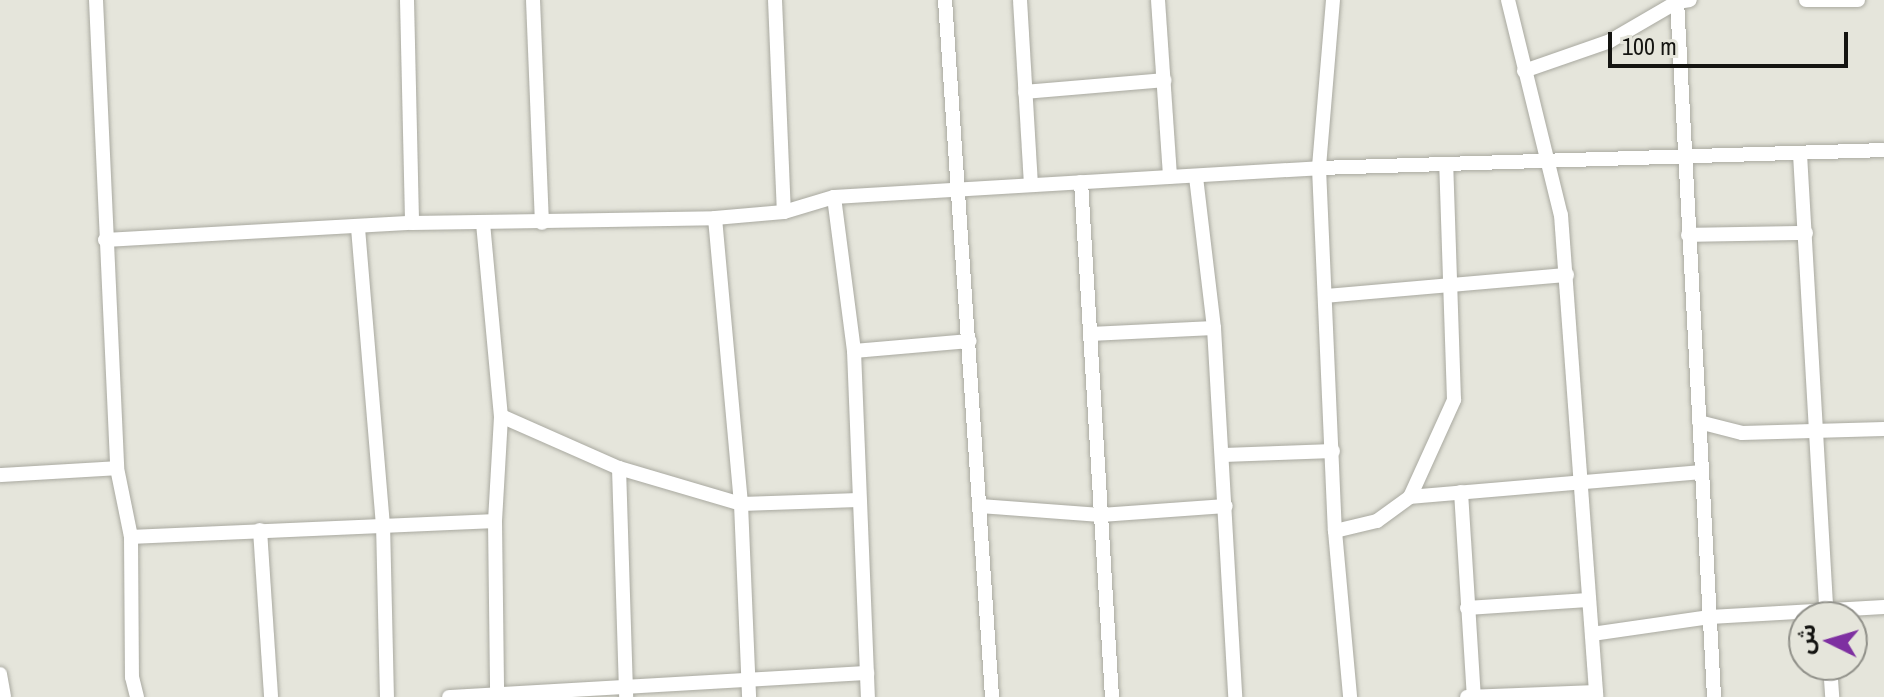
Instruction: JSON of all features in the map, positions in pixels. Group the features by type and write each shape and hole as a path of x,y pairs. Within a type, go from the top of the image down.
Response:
{"street":[{"path":"96,0 117,468 131,537 132,677 137,697"},
{"path":"407,0 412,223"},
{"path":"533,0 542,223"},
{"path":"775,0 784,212"},
{"path":"945,0 992,697"},
{"path":"1020,0 1031,185"},
{"path":"1158,0 1170,177"},
{"path":"1333,0 1319,168 1335,531 1350,697"},
{"path":"1467,697 1596,694 1561,215 1544,160 1508,0"},
{"path":"1806,0 1858,0"},
{"path":"1524,71 1610,41 1681,1 1688,235 1714,697"},
{"path":"1025,92 1164,80"},
{"path":"105,240 412,223 715,218 784,212 834,197 1319,168 1884,150"},
{"path":"1800,154 1826,601"},
{"path":"1335,531 1377,521 1410,497 1454,400 1446,164"},
{"path":"1196,177 1214,328 1224,455 1235,697"},
{"path":"1081,182 1112,697"},
{"path":"834,197 854,351 868,697"},
{"path":"715,218 741,504 749,697"},
{"path":"483,223 501,416 495,521 497,695"},
{"path":"358,228 383,523 387,697"},
{"path":"1688,235 1806,233"},
{"path":"1325,296 1567,275"},
{"path":"1090,334 1214,328"},
{"path":"854,351 970,341"},
{"path":"501,416 619,468 741,504 859,500"},
{"path":"1699,422 1742,433 1884,429"},
{"path":"1224,455 1333,451"},
{"path":"0,475 117,468"},
{"path":"619,468 626,691"},
{"path":"1410,497 1701,472"},
{"path":"1461,492 1474,697"},
{"path":"980,506 1101,515 1226,506"},
{"path":"131,537 383,523 495,521"},
{"path":"260,530 271,697"},
{"path":"1467,608 1588,600"},
{"path":"1592,634 1710,617 1788,614"},
{"path":"449,697 626,691 867,673"},
{"path":"0,674 4,697"}]}
